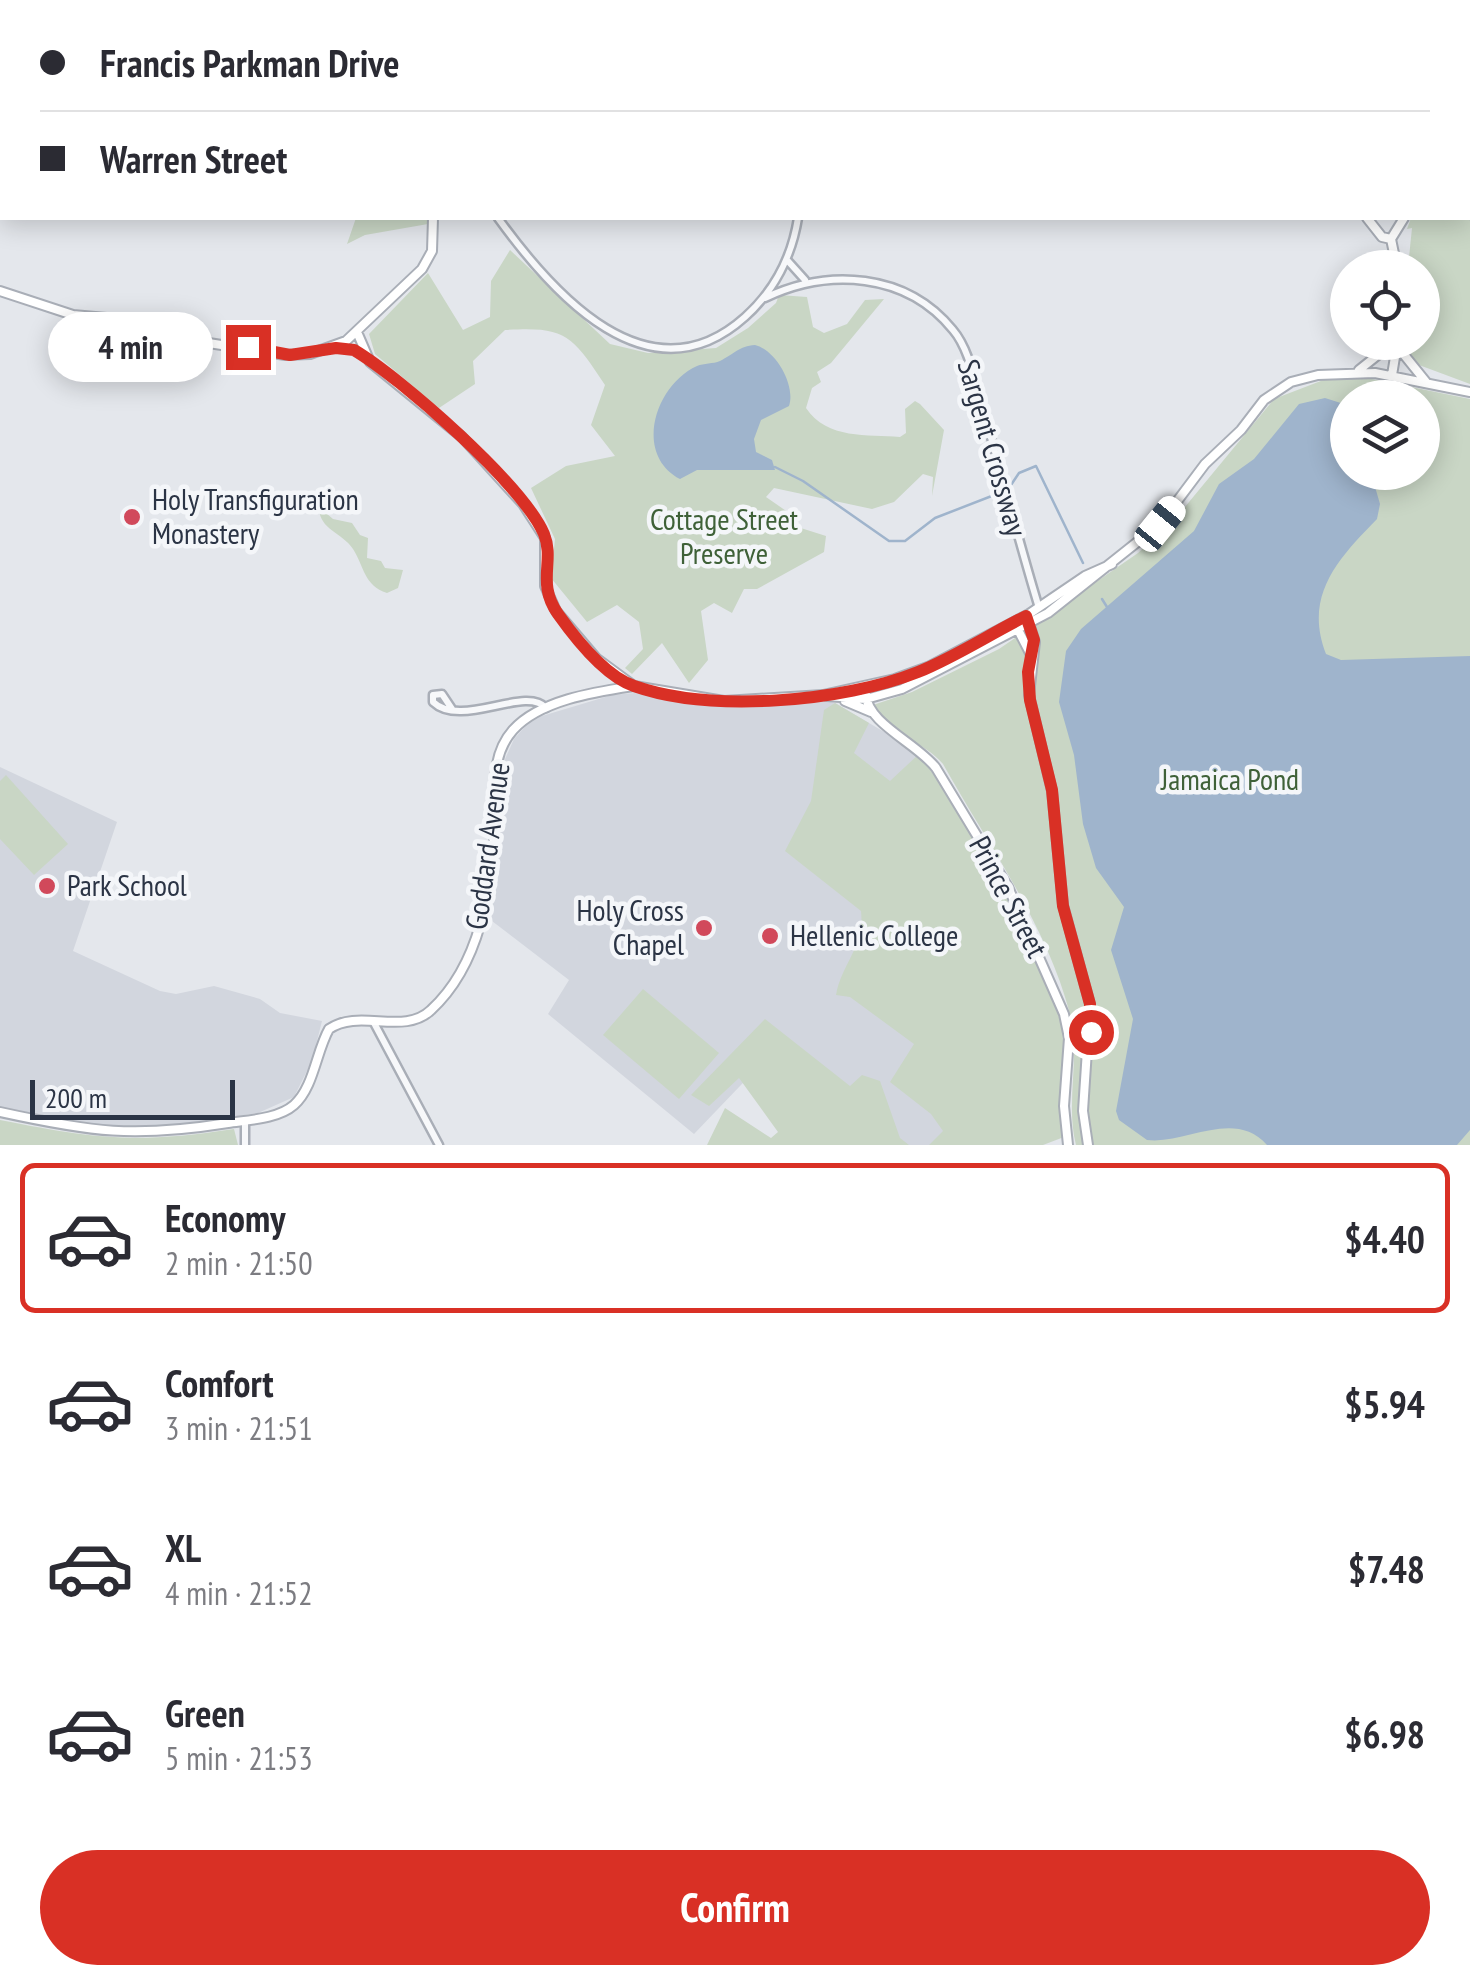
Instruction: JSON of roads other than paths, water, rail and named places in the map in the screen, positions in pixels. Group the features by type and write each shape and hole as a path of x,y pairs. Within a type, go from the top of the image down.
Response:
{"main road":[{"path":"336,348 426,264 432,248 433,220"},
{"path":"1365,220 1382,237 1391,239"},
{"path":"1393,250 1391,239 1403,220"},
{"path":"0,291 73,315 129,320 196,340 290,355 336,348 354,350 462,437 523,504 546,538 545,586 556,611 596,658 634,686 724,701 823,695 922,670 1016,626"},
{"path":"357,332 370,362"},
{"path":"1355,372 1373,360"},
{"path":"1392,375 1394,360"},
{"path":"1409,360 1424,380"},
{"path":"823,695 866,699 913,684 1027,620 1112,564 1160,524 1205,464 1229,443 1264,400 1304,378 1355,372 1416,380"},
{"path":"1440,385 1470,392"},
{"path":"1027,620 1085,576 1112,564"},
{"path":"1027,620 1034,640 1029,695 1052,790 1063,906 1090,1004 1082,1112 1088,1145"},
{"path":"1016,626 1030,655"},
{"name":"Goddard Avenue","path":"0,1112 82,1130 148,1134 245,1121 294,1105 305,1090 329,1028 337,1023 402,1022 428,1014 456,978 477,936 484,909 498,758 517,726 546,708 634,686"},
{"path":"866,686 871,712"},
{"name":"Prince Street","path":"841,699 871,712 922,750 1001,874 1068,1026 1064,1106 1068,1145"}],"street":[{"path":"500,220 584,312 636,345 670,349 704,343 734,326 765,298 787,260 797,220"},
{"path":"787,260 806,281"},
{"name":"Sargent Crossway","path":"765,298 806,281 880,283 926,305 955,332 982,408 1039,608"},
{"path":"452,709 483,710 526,701 540,702 546,708"},
{"path":"372,1021 439,1145"},
{"path":"245,1121 245,1145"}],"water":[{"path":"755,345 777,361 790,389 789,406 761,420 754,439 756,452 772,460 775,470 697,470 680,479 666,468 657,453 655,420 661,404 682,375"},
{"name":"Jamaica Pond","path":"1330,400 1330,490 1376,490 1380,504 1377,519 1338,563 1322,596 1320,633 1326,654 1341,660 1470,656 1470,1130 1457,1145 1267,1145 1254,1134 1225,1128 1147,1140 1119,1120 1116,1111 1133,1019 1111,950 1124,907 1096,868 1083,824 1074,755 1059,702 1066,651 1081,629 1194,531 1219,484 1254,459 1299,404"}],"waterway":[{"path":"1470,206 1470,219"},
{"path":"1011,485 1019,473 1036,466 1083,563"},
{"path":"775,467 803,481 889,541 905,541 935,518 1002,492"},
{"path":"1102,599 1107,607"}],"place":[{"name":"Holy Transfiguration Monastery","path":"132,517"},
{"name":"Park School","path":"47,886"},
{"name":"Holy Cross Chapel","path":"704,928"},
{"name":"Hellenic College","path":"770,936"}],"park label":[{"name":"Cottage Street Preserve","path":"724,537"}]}
